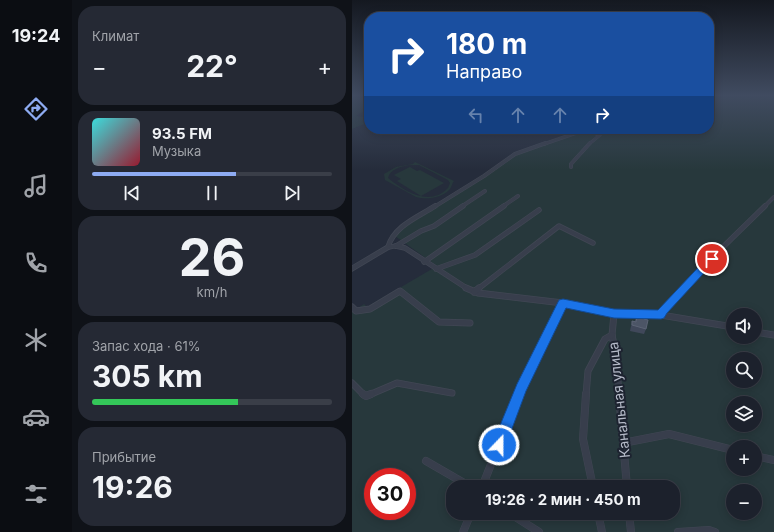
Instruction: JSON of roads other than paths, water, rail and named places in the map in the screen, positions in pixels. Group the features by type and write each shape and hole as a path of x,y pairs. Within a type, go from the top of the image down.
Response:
{"street":[{"path":"388,247 396,230 484,176 509,157 573,134"},
{"path":"570,167 587,146 600,135 598,134"},
{"path":"396,246 421,231 434,226 485,191"},
{"path":"424,262 518,196"},
{"path":"661,315 662,311 702,271 722,248 774,197"},
{"path":"436,269 475,255 539,210"},
{"path":"474,292 559,226 593,243"},
{"path":"352,269 388,247 396,246 405,248 424,262 474,292 563,303 614,314 661,315 726,327"},
{"path":"353,311 370,309 400,291 439,322 470,323"},
{"path":"485,480 521,388 563,303"},
{"name":"Канальная улица","path":"614,314 612,335 616,355 626,480"},
{"path":"762,333 774,335"},
{"path":"592,480 583,439 588,371 605,339 612,335"},
{"path":"352,383 356,385 362,394 366,396 397,383 452,393"},
{"path":"623,442 669,434 726,448"},
{"path":"762,457 774,460"},
{"path":"426,460 459,480"},
{"path":"463,532 468,520"},
{"path":"518,520 539,532"},
{"path":"599,520 602,532"},
{"path":"630,520 631,532"},
{"path":"678,532 709,530 715,532"}]}
